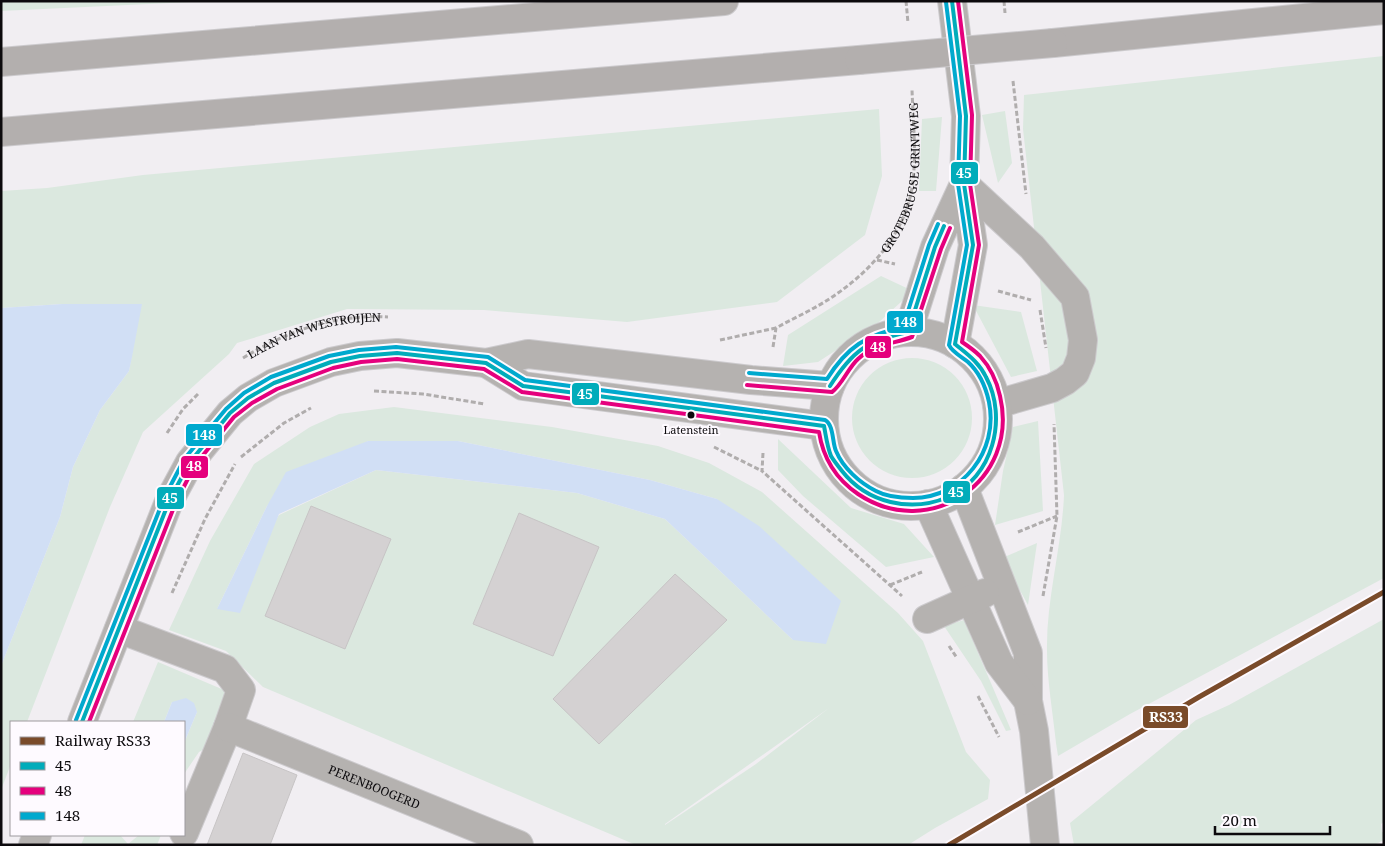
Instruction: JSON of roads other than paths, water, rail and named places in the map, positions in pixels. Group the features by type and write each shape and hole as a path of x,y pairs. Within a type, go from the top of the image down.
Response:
{"highway":[{"path":"1,62 724,1"},
{"path":"1,132 1052,43 1384,10"}],"street":[{"path":"952,1 966,116 964,184 974,245 955,344"},
{"path":"964,184 1032,247 1075,298 1083,340 1081,358 1075,373 1052,388 996,404"},
{"path":"908,332 935,247 964,184"},
{"path":"908,332 925,333 955,344 975,360 989,380 996,404 998,423 988,459 978,475 964,488 940,501 912,506 895,505 865,493 852,483 832,457 826,442 824,405 830,386 843,365 861,348 883,337 908,332"},
{"path":"82,721 170,499 190,462 230,413 248,398 274,383 331,362 360,356 397,353 486,363 528,354 769,382 830,386"},
{"path":"486,363 523,386 824,426"},
{"path":"964,488 1028,653 1028,701 1034,731 1045,845"},
{"path":"928,504 999,664 1028,701"},
{"path":"927,619 1002,585"},
{"path":"119,629 225,669 241,690 228,727 185,829"},
{"name":"PERENBOOGERD","path":"228,727 519,845"}],"water":[{"path":"62,304 142,304 129,371 100,410 73,467 60,517 1,666 1,308"},
{"path":"368,441 458,441 650,480 717,499 759,526 841,601 826,644 793,640 665,519 577,493 376,470 279,514 240,613 217,609 267,506 286,472"},
{"path":"186,698 194,703 197,712 185,741 185,721 164,721 172,702"}],"rail line":[{"name":"RS33","path":"949,845 1199,697 1384,592"}],"place":[{"name":"Latenstein","path":"691,415"}]}
